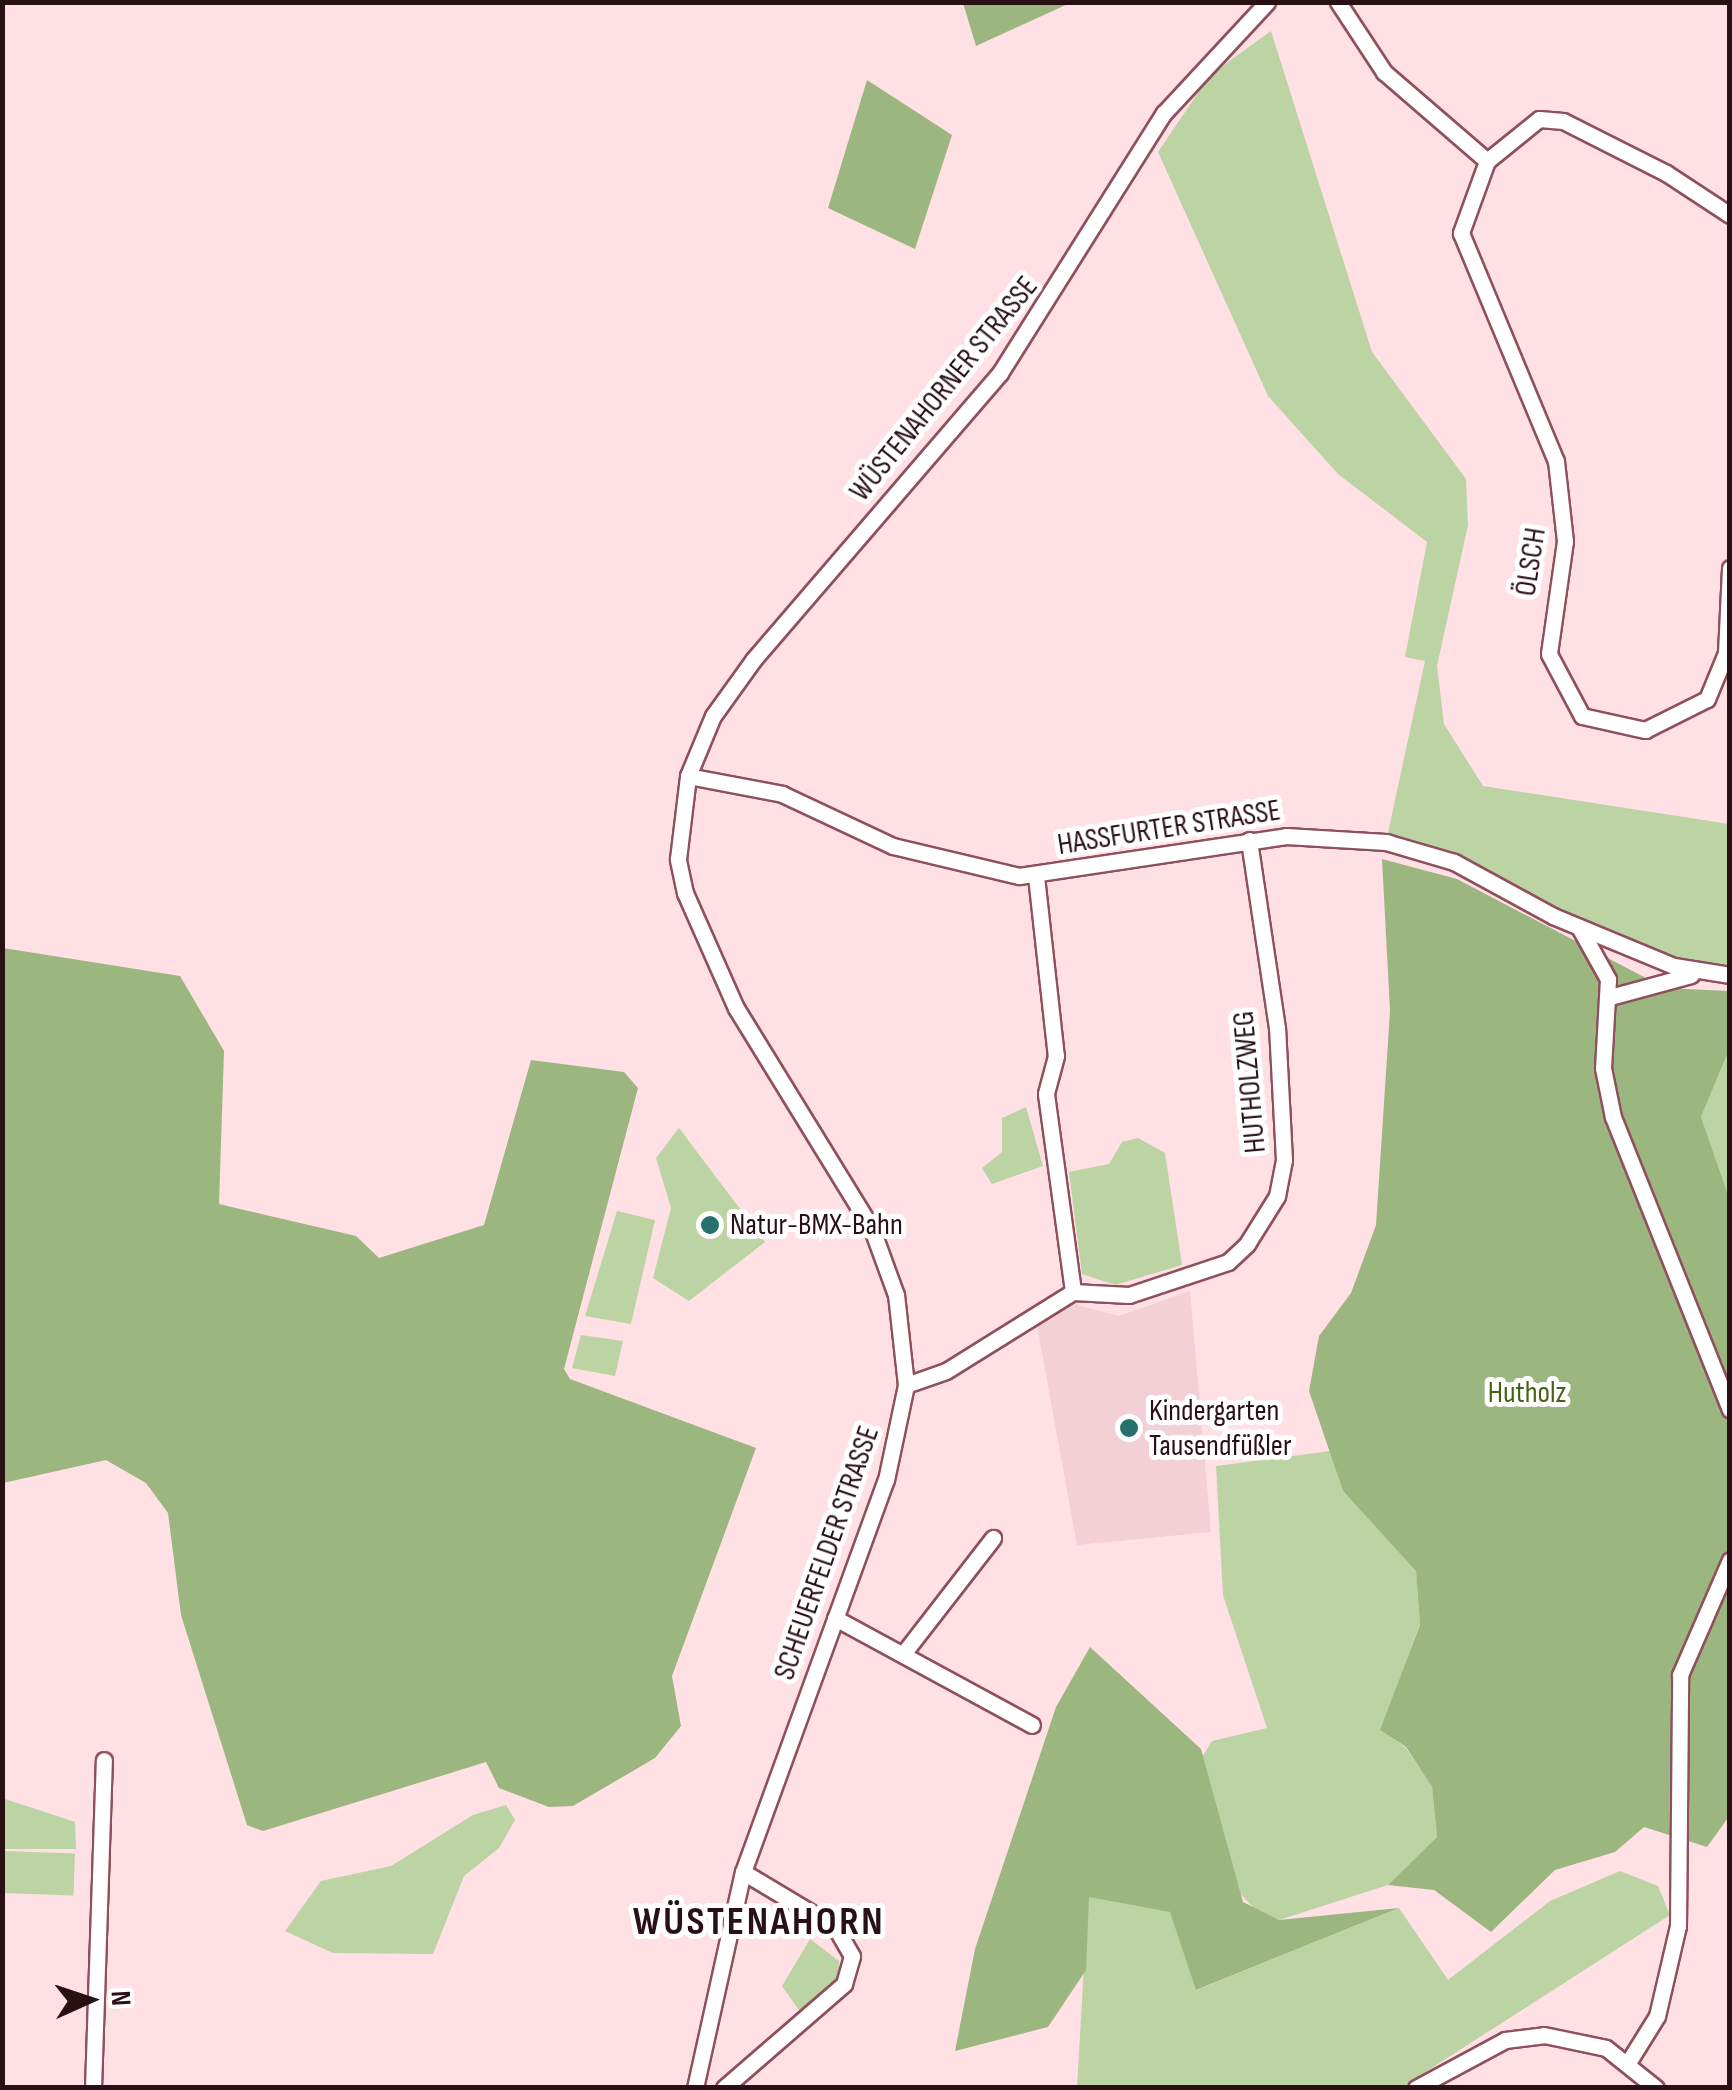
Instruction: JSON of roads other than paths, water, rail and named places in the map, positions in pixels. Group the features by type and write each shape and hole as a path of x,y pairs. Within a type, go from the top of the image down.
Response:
{"street":[{"name":"WÜSTENAHORNER STRASSE","path":"679,817 688,776 712,716 754,659 1000,373 1182,88 1267,2"},
{"path":"1338,2 1384,72 1487,162"},
{"name":"ÖLSCH","path":"1729,212 1550,118 1516,131 1487,162 1465,203 1463,249 1556,461 1566,541 1549,654 1560,690 1582,716 1645,730 1707,699 1726,654 1730,568"},
{"name":"HASSFURTER STRASSE","path":"688,776 782,794 921,856 1036,876 1249,840 1386,842 1454,862 1578,927 1700,974"},
{"name":"SCHEUERFELDER STRASSE","path":"679,817 678,859 697,926 888,1268 906,1385 886,1480 743,1872 695,2088"},
{"name":"HUTHOLZWEG","path":"1073,1292 1129,1295 1228,1262 1277,1196 1284,1160 1277,1028 1249,840"},
{"path":"906,1385 946,1371 1073,1292 1046,1094 1056,1056 1036,876"},
{"path":"1578,927 1610,998 1603,1068 1613,1117 1730,1409"},
{"path":"1610,998 1700,974 1730,975"},
{"path":"903,1654 993,1538"},
{"path":"1629,2061 1658,2016 1678,1926 1680,1674 1730,1560"},
{"path":"835,1618 1032,1725"},
{"path":"93,2088 104,1760"},
{"path":"724,2088 844,1984 852,1956 835,1928 743,1872"},
{"path":"1416,2088 1505,2040 1544,2034 1629,2061 1656,2088"}],"place":[{"name":"Natur-BMX-Bahn","path":"710,1225"},
{"name":"Kindergarten Tausendfüßler","path":"1129,1428"}],"district":[{"name":"WÜSTENAHORN","path":"759,1922"}],"park label":[{"name":"Hutholz","path":"1527,1393"}]}
